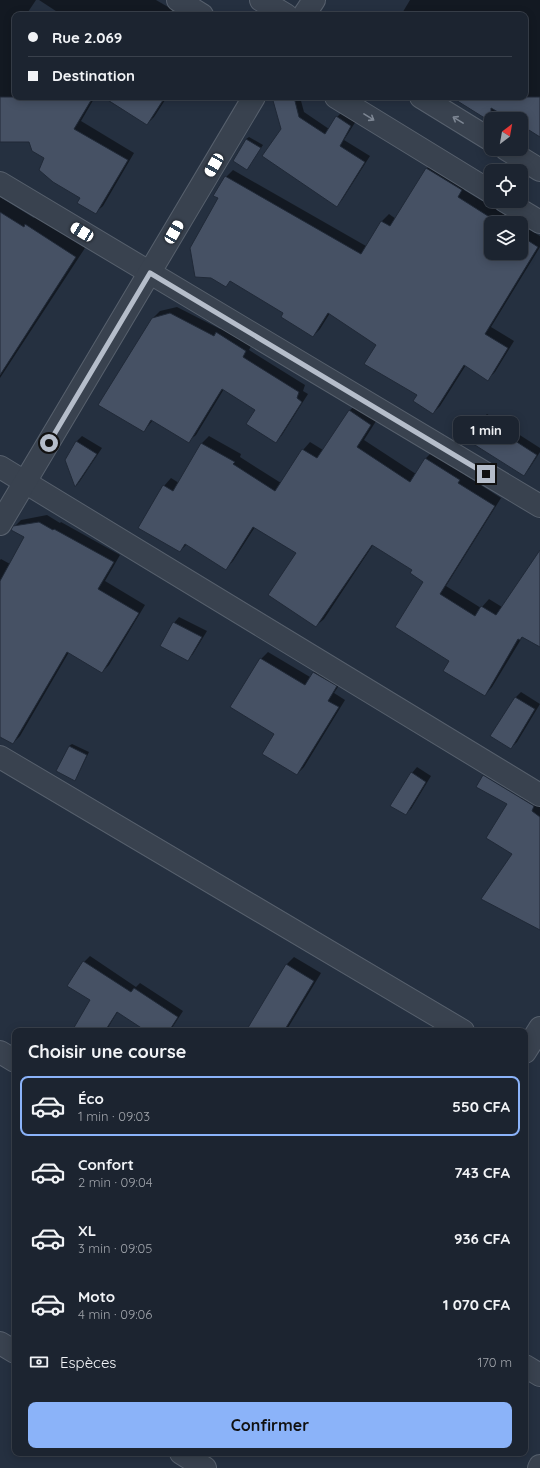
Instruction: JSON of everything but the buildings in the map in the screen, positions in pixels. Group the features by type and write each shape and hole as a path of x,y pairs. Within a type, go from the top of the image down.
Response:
{"street":[{"path":"178,0 197,12"},
{"path":"261,0 281,12"},
{"path":"306,12 314,0"},
{"path":"0,524 252,100"},
{"path":"341,100 484,188"},
{"path":"426,100 484,136"},
{"path":"517,156 540,170"},
{"path":"0,183 540,506"},
{"path":"517,208 540,222"},
{"path":"0,467 540,795"},
{"path":"0,757 458,1028"},
{"path":"528,1047 540,1028"},
{"path":"0,1052 12,1059"},
{"path":"0,1343 12,1350"},
{"path":"528,1368 540,1375"},
{"path":"186,1456 205,1468"}],"route":[{"path":"49,443 150,273 486,474"}]}
